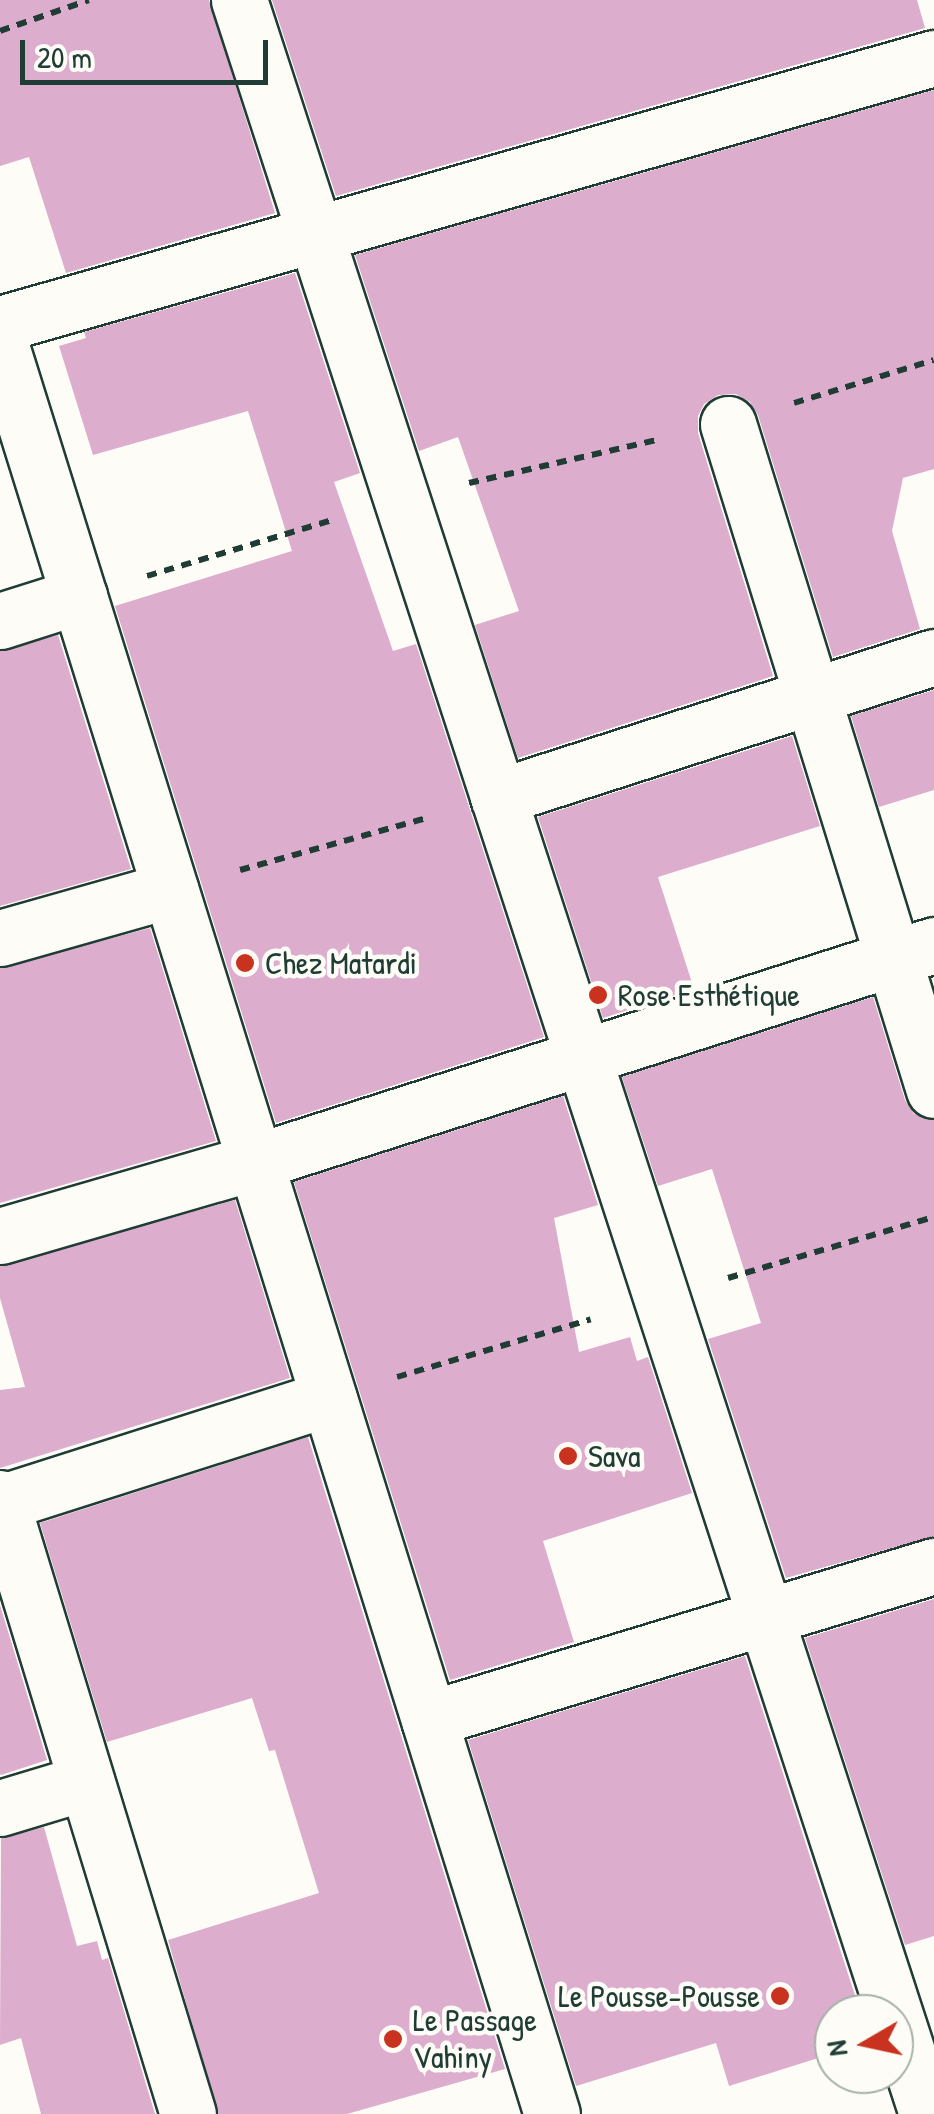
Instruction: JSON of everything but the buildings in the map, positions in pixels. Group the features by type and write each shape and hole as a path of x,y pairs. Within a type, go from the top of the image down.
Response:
{"street":[{"path":"240,0 927,2114"},
{"path":"0,324 934,58"},
{"path":"0,343 552,2114"},
{"path":"728,424 812,695 914,951 934,1090"},
{"path":"0,621 79,596"},
{"path":"498,797 934,657"},
{"path":"0,938 170,890"},
{"path":"0,1236 255,1162 914,951"},
{"path":"188,2114 0,1501 329,1398"},
{"path":"428,1719 934,1566"},
{"path":"0,1808 86,1782"}],"path":[{"path":"0,31 89,0"},
{"path":"79,596 402,498 728,424 934,360"},
{"path":"170,890 498,797"},
{"path":"329,1398 934,1216"}],"place":[{"name":"Chez Matardi","path":"245,963"},
{"name":"Rose Esthétique","path":"598,995"},
{"name":"Sava","path":"568,1456"},
{"name":"Le Pousse-Pousse","path":"780,1996"},
{"name":"Le Passage Vahiny","path":"393,2039"}]}
